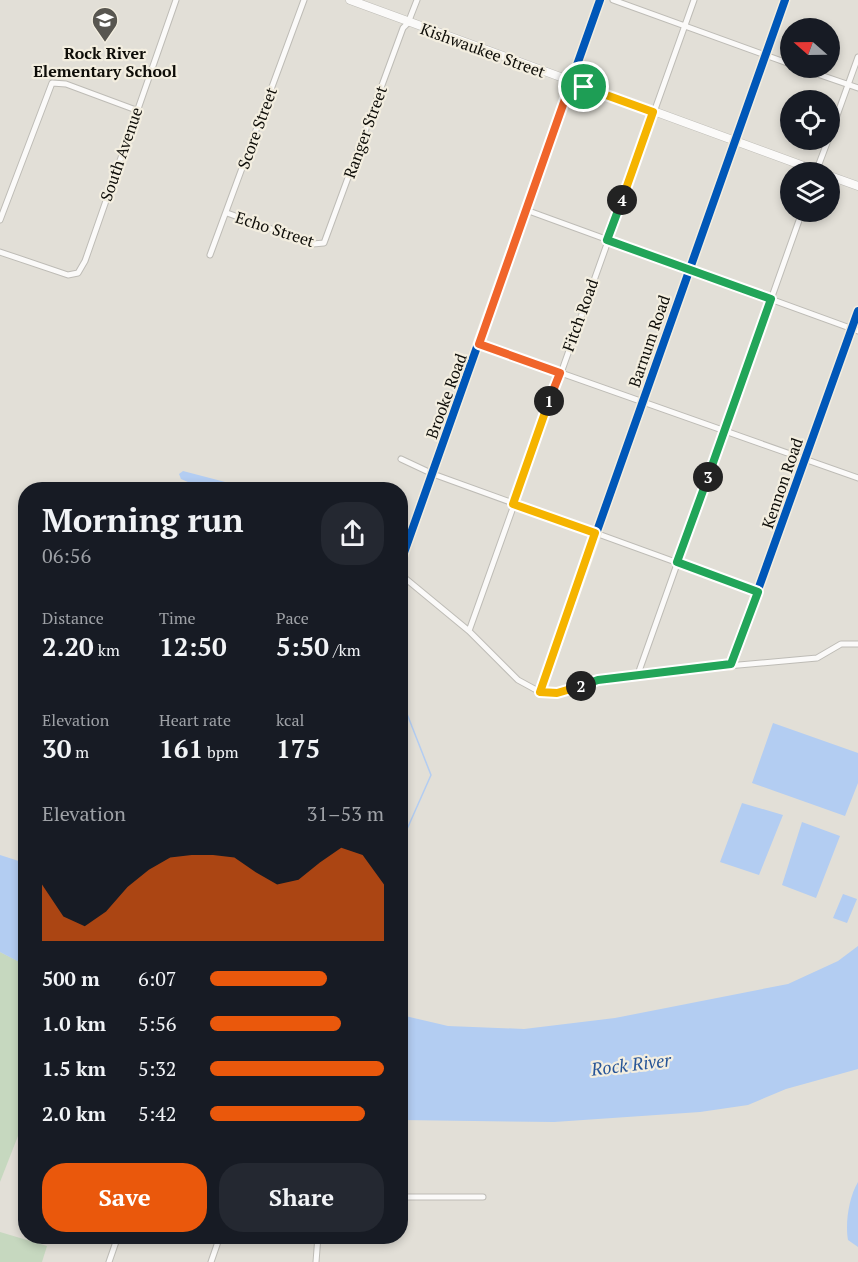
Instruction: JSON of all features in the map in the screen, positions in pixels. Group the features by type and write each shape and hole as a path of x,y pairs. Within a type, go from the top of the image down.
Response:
{"street":[{"name":"South Avenue","path":"0,252 68,275 78,273 85,261 176,0"},
{"name":"Score Street","path":"210,255 304,0"},
{"name":"Kishwaukee Street","path":"350,0 791,162"},
{"name":"Ranger Street","path":"324,243 402,28 408,23 417,0"},
{"name":"Brooke Road","path":"408,542 600,0"},
{"path":"613,0 780,60"},
{"name":"Fitch Road","path":"469,631 694,0"},
{"name":"Barnum Road","path":"540,692 785,0"},
{"path":"840,107 858,57"},
{"path":"829,78 858,88"},
{"path":"0,220 52,83 66,84 136,110"},
{"path":"840,180 858,186"},
{"path":"526,210 855,329"},
{"name":"Echo Street","path":"227,213 313,244 324,243"},
{"path":"638,674 798,222"},
{"name":"Kennon Road","path":"731,664 855,329 858,311"},
{"path":"479,344 858,478"},
{"path":"401,459 433,474 513,504 758,592"},
{"path":"408,581 469,631 518,680 540,692 557,693 598,680 638,674 817,658 842,644 858,644"},
{"path":"408,1197 483,1197"},
{"path":"109,1262 115,1244"},
{"path":"211,1262 217,1244"},
{"path":"316,1262 317,1244"}],"green space":[{"path":"0,952 18,961 18,1136 0,1182"},
{"path":"0,1232 18,1237 18,1244 47,1246 42,1262 0,1262"}],"water":[{"path":"183,471 225,482 188,482 181,479 179,474"},
{"path":"773,723 858,753 858,783 845,816 752,783"},
{"path":"742,803 783,815 759,875 720,862"},
{"path":"802,822 840,836 816,898 782,885"},
{"path":"0,855 18,861 18,961 0,952"},
{"path":"843,894 857,899 847,923 833,918"},
{"name":"Rock River","path":"858,946 858,1069 786,1089 748,1105 700,1112 554,1122 408,1120 408,1017 448,1026 524,1029 615,1018 788,984 838,961"},
{"path":"858,1182 858,1247 848,1240 847,1226 850,1202"}],"waterway":[{"path":"408,716 431,775 408,827"}],"cycle path":[{"path":"408,541 600,0"},
{"path":"540,692 785,0"},
{"path":"731,665 858,311"}],"place":[{"name":"Rock River Elementary School","path":"105,43"}],"route":[{"path":"571,82 584,87 653,112 607,240 771,299 677,562 758,592 731,664 598,680 557,693 540,692 595,533 513,504 560,373 479,344 571,82"}]}
